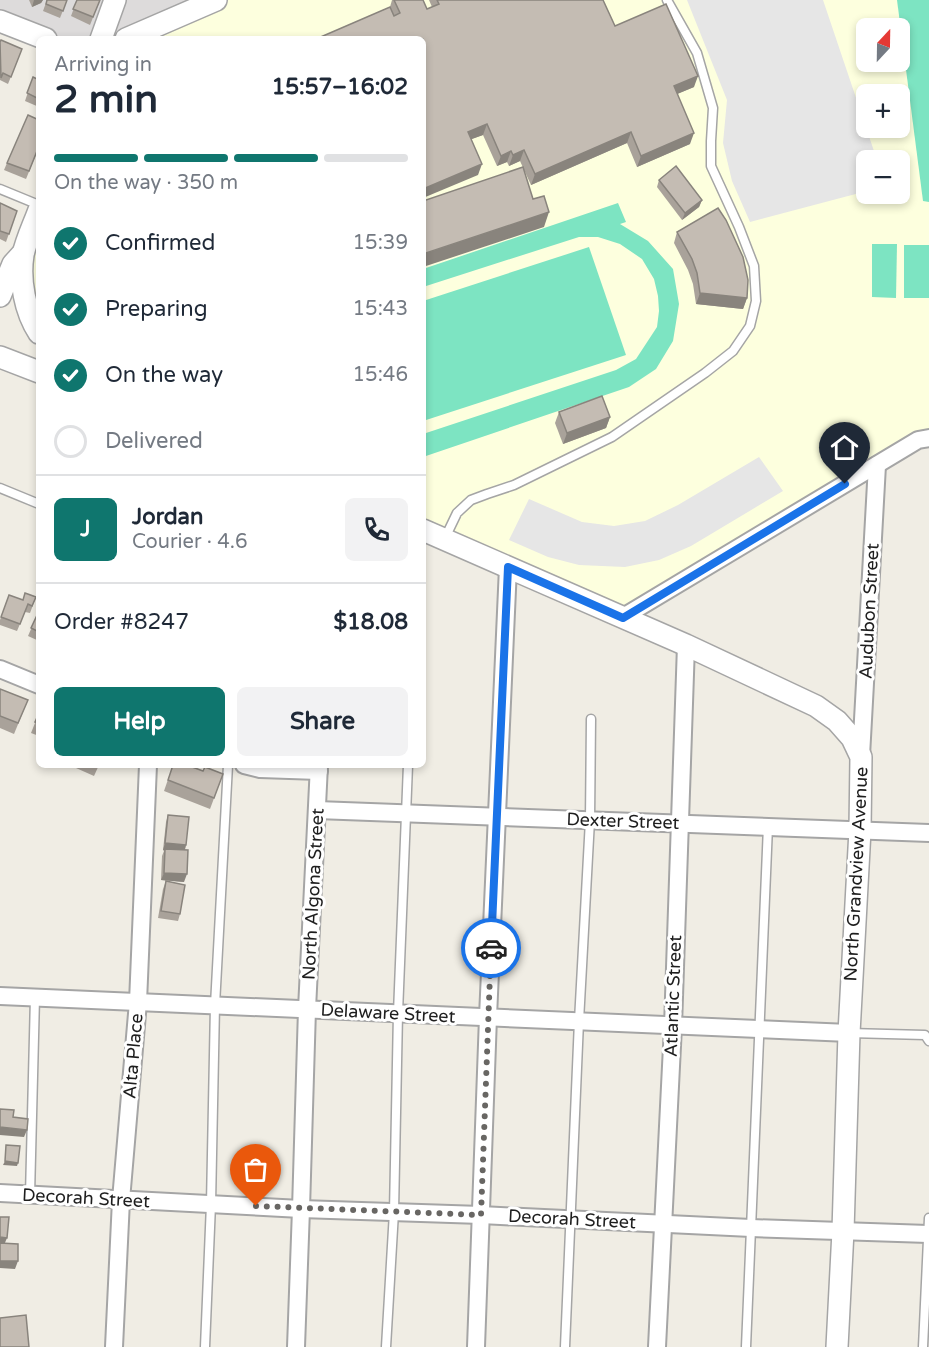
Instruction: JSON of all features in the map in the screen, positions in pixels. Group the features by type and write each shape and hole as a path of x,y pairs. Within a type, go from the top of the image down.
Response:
{"street":[{"path":"103,36 115,0"},
{"path":"133,36 216,0"},
{"path":"0,21 38,36"},
{"path":"36,216 24,253 22,271 26,301 36,329"},
{"path":"0,296 13,264 24,253"},
{"path":"0,357 36,371"},
{"path":"623,618 918,440 929,438"},
{"name":"Audubon Street","path":"861,757 877,465"},
{"name":"North Grandview Avenue","path":"426,531 686,645 816,706 837,721 852,738 861,757 860,830 849,1033 837,1347"},
{"path":"476,1347 508,567"},
{"name":"Atlantic Street","path":"657,1347 673,1026 686,645"},
{"path":"0,669 36,684"},
{"name":"Alta Place","path":"114,1347 121,1200 138,1002 148,768"},
{"path":"256,768 319,768"},
{"name":"North Algona Street","path":"296,1347 307,1009 319,768"},
{"name":"Dexter Street","path":"318,810 929,832"},
{"name":"Delaware Street","path":"0,996 849,1033"},
{"name":"Decorah Street","path":"0,1193 301,1209 843,1232 929,1226"}],"lane":[{"path":"445,539 457,513 471,500 514,485 612,437 733,351 750,326 756,301 754,266 711,166 713,108 697,53 667,0"},
{"path":"0,189 36,206"},
{"path":"0,488 36,503"},
{"path":"566,1347 590,820 591,719"},
{"path":"205,1347 211,1204 215,1005 228,768"},
{"path":"386,1347 394,1212 398,1014 408,768"},
{"path":"746,1347 768,826"},
{"path":"30,1195 35,997"},
{"path":"849,1033 925,1035 929,1041"},
{"path":"923,1347 929,1226"}],"shaded area":[{"path":"0,0 216,0 126,36 53,36 0,14"},
{"path":"216,0 929,0 929,438 623,617 426,534 426,36 133,36"},
{"path":"687,0 823,0 856,98 856,138 870,138 874,150 856,150 856,194 750,222 732,181 723,143 727,100"},
{"path":"36,231 36,326 26,301"},
{"path":"759,457 783,491 691,546 659,560 625,567 579,565 548,557 509,540 529,499 582,522 614,526 645,521 678,505"}],"green space":[{"path":"897,0 929,0 929,202 923,201 910,100 910,84 908,84 906,72 910,72 910,18 899,18"},
{"path":"618,203 626,222 620,224 648,241 673,269 679,304 673,341 656,369 629,387 426,456 426,433 616,370 636,359 657,327 659,311 654,279 642,259 620,244 598,237 579,237 426,286 426,268"},
{"path":"872,244 897,244 896,298 872,297"},
{"path":"904,245 929,245 929,298 904,298"},
{"path":"589,247 626,355 426,420 426,300"}],"building":[{"path":"47,0 67,0 63,11 46,4"},
{"path":"77,0 100,0 93,17 73,9"},
{"path":"394,0 423,0 427,9 439,4 437,0 603,0 615,26 666,4 698,76 674,86 694,133 641,156 631,132 535,174 524,150 513,155 511,151 501,156 487,124 468,132 482,164 426,188 426,36 323,36 390,7 394,16 400,13"},
{"path":"1,40 22,49 11,77 3,73 1,78"},
{"path":"33,77 36,78 36,98 27,93"},
{"path":"28,115 36,119 36,154 29,171 7,163"},
{"path":"676,166 702,200 685,213 659,180"},
{"path":"523,167 533,199 544,196 549,212 426,253 426,200"},
{"path":"0,203 17,211 9,234 0,231"},
{"path":"718,208 743,257 748,280 747,298 700,293 692,259 677,232"},
{"path":"602,396 610,417 567,433 559,412"},
{"path":"25,593 36,597 32,606 28,604 20,624 1,617 9,595 23,600"},
{"path":"36,617 36,630 31,628"},
{"path":"0,689 28,700 18,723 0,716"},
{"path":"172,768 195,768 203,771 208,768 223,774 214,798 168,780"},
{"path":"168,815 189,817 186,845 165,843"},
{"path":"165,849 188,850 187,874 164,873"},
{"path":"166,881 185,885 180,914 161,911"},
{"path":"0,1109 14,1110 13,1117 28,1119 27,1130 0,1127"},
{"path":"6,1145 20,1146 18,1163 5,1161"},
{"path":"0,1217 9,1217 7,1238 0,1237"},
{"path":"0,1243 18,1244 18,1261 0,1261"},
{"path":"26,1315 29,1347 0,1347 0,1318"}],"way so far":[{"path":"256,1206 481,1215 491,948"}],"route":[{"path":"491,948 508,567 623,618 845,484"}]}
